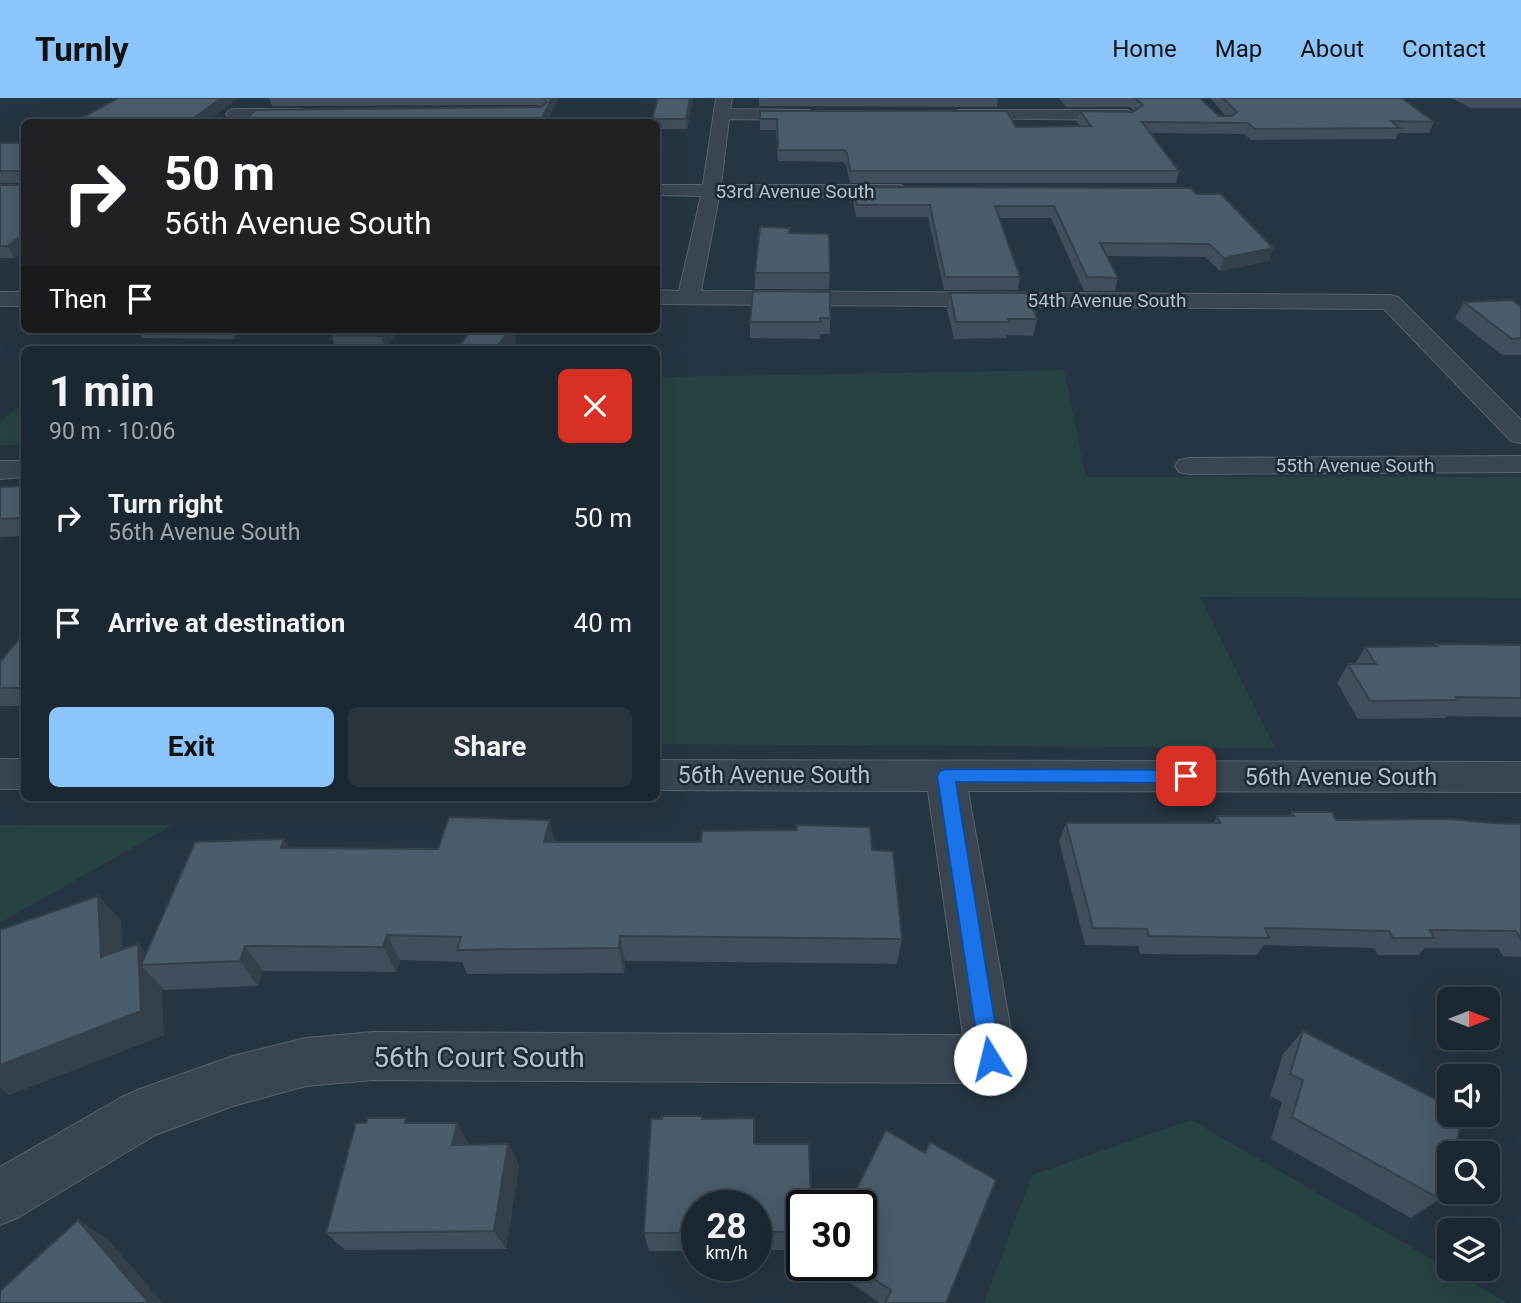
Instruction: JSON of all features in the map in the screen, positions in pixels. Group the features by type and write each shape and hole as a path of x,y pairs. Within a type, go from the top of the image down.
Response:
{"street":[{"path":"229,118 252,98"},
{"path":"689,297 723,106 831,115"},
{"path":"229,118 317,114"},
{"path":"940,115 1129,115"},
{"name":"53rd Avenue South","path":"660,190 920,191"},
{"name":"54th Avenue South","path":"660,297 1390,302 1521,435"},
{"name":"55th Avenue South","path":"1189,466 1521,464"},
{"path":"0,470 21,469"},
{"path":"0,774 21,774"},
{"name":"56th Avenue South","path":"660,775 1521,777"},
{"name":"56th Court South","path":"0,1198 140,1115 233,1081 306,1062 373,1056 990,1059 946,776"}],"green space":[{"path":"1064,370 1086,477 1521,477 1521,598 1200,597 1275,748 660,744 660,377"},
{"path":"21,404 21,445 0,445 0,422"},
{"path":"0,825 173,825 0,923"},
{"path":"1191,1120 1437,1262 1437,1281 1470,1281 1508,1303 984,1303 1032,1175"}],"building":[{"path":"118,98 221,98 193,119 80,119"},
{"path":"542,98 552,98 542,119 247,119 255,110 541,107 547,102"},
{"path":"658,98 690,98 686,119 652,119"},
{"path":"1134,98 1200,98 1219,116 1232,116 1237,112 1223,98 1402,98 1434,122 1391,121 1400,128 1255,129 1248,123 1142,122 1179,171 850,171 844,150 778,150 777,119 760,119 760,111 1007,111 1016,127 1091,126 1080,111 1133,112 1143,105"},
{"path":"0,143 21,143 21,235 8,246 0,246 0,185 20,185 20,171 0,171"},
{"path":"853,187 1191,188 1196,194 1221,194 1273,248 1224,258 1209,244 1100,243 1118,278 1087,277 1054,206 995,206 1020,277 945,277 930,205 857,205"},
{"path":"760,227 790,228 789,233 829,234 830,273 755,273"},
{"path":"753,291 830,292 830,318 820,318 821,322 750,322"},
{"path":"950,293 1027,293 1037,319 956,322"},
{"path":"1512,300 1521,307 1521,338 1512,339 1464,302"},
{"path":"334,333 383,333 381,336 332,336"},
{"path":"469,333 507,333 498,346 459,346"},
{"path":"21,486 21,518 0,519 0,487"},
{"path":"21,637 21,688 0,688 0,662"},
{"path":"1435,644 1521,645 1521,698 1456,697 1458,700 1370,701 1348,664 1376,664 1365,647 1437,646"},
{"path":"1292,812 1332,812 1336,820 1450,819 1521,824 1521,939 1516,931 1430,930 1434,938 1393,938 1389,931 1265,928 1269,938 1149,936 1147,929 1093,928 1066,823 1220,823 1217,816 1294,816"},
{"path":"449,817 550,820 544,842 701,842 702,831 797,830 797,825 870,827 872,850 893,851 902,939 620,936 619,948 457,950 461,937 387,935 383,947 245,946 240,961 141,965 195,842 284,839 281,848 438,849"},
{"path":"98,896 101,957 138,944 141,1011 0,1065 0,930"},
{"path":"1303,1031 1437,1100 1437,1127 1460,1127 1457,1141 1437,1141 1437,1197 1292,1117 1303,1080 1290,1074"},
{"path":"662,1116 702,1116 702,1119 754,1118 754,1144 809,1144 810,1190 786,1190 786,1232 772,1232 772,1190 681,1190 681,1233 644,1233 651,1119 662,1119"},
{"path":"368,1118 406,1118 405,1123 457,1123 452,1145 508,1144 494,1231 326,1233 356,1123 366,1123"},
{"path":"886,1130 925,1153 930,1142 996,1180 946,1303 885,1303 891,1290 877,1281 877,1190 856,1190"},
{"path":"78,1220 149,1303 0,1303 0,1291"}],"route":[{"path":"990,1059 946,776 1186,776"}]}
